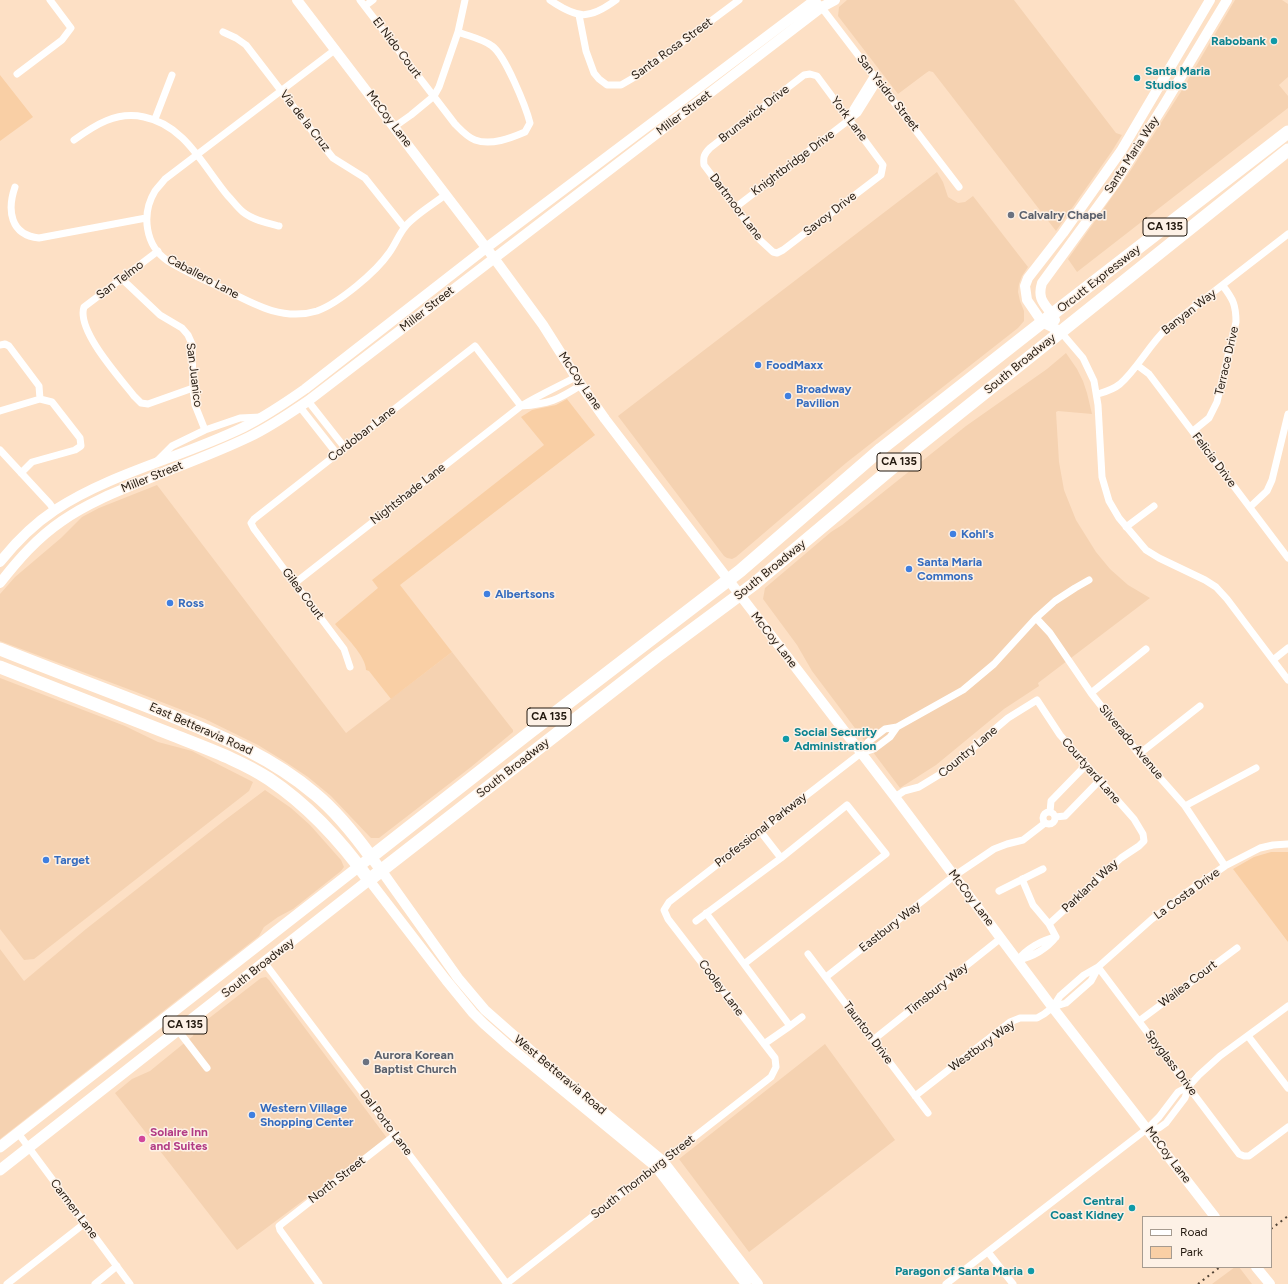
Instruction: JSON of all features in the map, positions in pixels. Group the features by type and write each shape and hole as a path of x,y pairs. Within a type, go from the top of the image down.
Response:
{"highway":[{"name":"Orcutt Expressway","path":"1047,318 1288,132"},
{"name":"Orcutt Expressway","path":"1060,331 1288,150"},
{"name":"South Broadway","path":"372,857 596,681 728,580 764,551 881,449 1047,318"},
{"name":"South Broadway","path":"370,880 657,656 740,596 917,447 1060,331"},
{"name":"East Betteravia Road","path":"0,649 213,733 257,754 278,766 319,797 357,838 372,857"},
{"name":"East Betteravia Road","path":"0,667 210,750 249,768 268,779 308,809 337,838 360,867"},
{"path":"596,681 607,696"},
{"path":"115,712 121,696"},
{"name":"West Betteravia Road","path":"360,867 370,880"}],"main road":[{"name":"South Broadway","path":"0,1147 372,857"},
{"name":"West Betteravia Road","path":"372,857 381,870"},
{"name":"South Broadway","path":"0,1170 370,880"},
{"path":"196,1017 200,1007 246,971 255,961 256,956 254,948"}],"street":[{"path":"17,74 62,40 70,28 50,0"},
{"name":"McCoy Lane","path":"297,0 336,49 494,258 543,325 578,381 605,419 895,797 1053,1007 1215,1216"},
{"path":"363,3 373,0"},
{"path":"394,127 434,96 441,81 458,32 465,0"},
{"path":"550,0 571,13 579,15 599,11 616,0"},
{"name":"Santa Rosa Street","path":"579,15 586,51 594,73 598,79 612,86 621,85 640,74 738,0"},
{"name":"Miller Street","path":"0,562 20,540 54,510 102,485 243,428 263,417 305,389 486,248 818,2 836,0"},
{"name":"Santa Maria Way","path":"1060,331 1027,300 1025,286 1028,278 1063,233 1121,151 1210,0"},
{"name":"Santa Maria Way","path":"1047,318 1040,297 1042,283 1115,183 1227,0"},
{"name":"Miller Street","path":"0,583 16,562 33,544 82,508 250,436 304,404 494,258 818,2"},
{"name":"San Ysidro Street","path":"818,2 959,187"},
{"name":"El Nido Court","path":"363,3 464,134 475,140 488,142 500,140 525,132 530,123 528,114 506,64 496,49 491,45 458,32"},
{"name":"Via de la Cruz","path":"222,32 236,38 246,45 329,153 334,158 365,178 404,227"},
{"name":"Caballero Lane","path":"336,49 280,90 165,179 155,191 148,206 146,218 148,232 153,245 167,260 188,272 266,309 284,313 301,314 327,306 359,283 389,253 404,227 445,195"},
{"name":"York Lane","path":"810,74 817,76 883,165 883,169"},
{"name":"Brunswick Drive","path":"703,159 705,153 710,148 804,76 810,74"},
{"path":"155,119 172,75"},
{"path":"850,120 853,109 876,78"},
{"path":"74,140 96,125 118,116 139,116 155,119 174,129 186,141 220,186 244,212 251,217 279,226"},
{"name":"Knightbridge Drive","path":"736,207 850,120"},
{"name":"Dartmoor Lane","path":"703,159 704,165 760,240 769,250 773,252"},
{"name":"Savoy Drive","path":"773,252 777,253 784,250 881,175 883,169"},
{"path":"15,187 10,207 12,217 15,224 22,232 31,237 39,238 146,218"},
{"name":"Banyan Way","path":"1098,394 1120,385 1155,340 1167,328 1288,234"},
{"name":"San Telmo","path":"158,251 84,307 84,319 88,333 94,344 141,403 146,404 193,388"},
{"name":"San Juanico","path":"122,279 160,315 182,328 188,334 192,344 195,405 205,430"},
{"name":"Terrace Drive","path":"1193,431 1209,418 1217,402 1236,322 1236,309 1232,298 1223,286"},
{"path":"1060,331 1083,358 1094,381 1098,394 1102,477 1109,501 1126,527 1146,550 1216,587 1227,599 1288,680"},
{"path":"3,344 9,346 39,386 40,399"},
{"name":"Cordoban Lane","path":"251,523 254,519 474,346 521,406"},
{"name":"Felicia Drive","path":"1137,365 1149,374 1288,558"},
{"path":"521,406 540,405 554,401 578,381"},
{"name":"Nightshade Lane","path":"295,583 521,406 538,395 578,381"},
{"path":"0,411 40,399 52,402 80,438 81,446 75,450 32,462 22,473"},
{"path":"304,404 345,448"},
{"path":"304,404 337,454"},
{"path":"1250,507 1267,491 1272,480 1288,414"},
{"name":"Miller Street","path":"153,465 172,446 205,430 240,418 263,417"},
{"path":"0,450 50,504 56,514 56,518 20,552 16,562"},
{"path":"1126,527 1154,506"},
{"name":"Gilea Court","path":"251,523 344,649 350,668"},
{"name":"Professional Parkway","path":"664,910 669,902 861,753 874,749 890,737 897,727 963,690 994,664 1036,618 1055,601 1089,580"},
{"name":"Silverado Avenue","path":"1036,618 1050,633 1091,693 1139,754 1185,806 1225,866"},
{"path":"1273,660 1288,648"},
{"path":"1091,693 1146,649"},
{"name":"Courtyard Lane","path":"1037,700 1060,735 1134,819 1144,841"},
{"name":"Country Lane","path":"895,797 904,790 919,787 948,770 1008,718 1037,700"},
{"path":"1139,754 1200,706"},
{"path":"1086,765 1051,802 1052,815 1065,816 1100,780"},
{"path":"1185,806 1256,768"},
{"path":"696,921 781,858 847,805 886,854 744,964"},
{"name":"Eastbury Way","path":"826,977 954,876 994,849 1023,840 1045,823 1043,816 1046,813 1052,815"},
{"path":"760,831 781,858"},
{"name":"Parkland Way","path":"1049,924 1121,858 1144,841"},
{"name":"La Costa Drive","path":"1053,1007 1060,996 1079,979 1098,968 1152,919 1186,893 1225,866 1260,848 1288,844"},
{"path":"999,891 1042,869"},
{"name":"West Betteravia Road","path":"381,870 458,978 491,1016 659,1164 758,1284"},
{"path":"1018,960 1023,953 1047,939 1056,937 1049,924 1033,905 1022,879"},
{"name":"West Betteravia Road","path":"370,880 446,980 484,1024 510,1047 659,1164 746,1284"},
{"name":"Cooley Lane","path":"664,910 668,919 775,1058 776,1067"},
{"path":"706,913 790,1026"},
{"name":"Timsbury Way","path":"873,1040 1001,938"},
{"name":"Wailea Court","path":"1139,1021 1237,948"},
{"name":"Taunton Drive","path":"808,954 928,1113"},
{"name":"Dal Porto Lane","path":"264,962 507,1284"},
{"name":"Spyglass Drive","path":"1098,968 1189,1086 1239,1154 1249,1156 1288,1127"},
{"path":"946,1284 1148,1128 1159,1128 1166,1123 1185,1098 1189,1086 1199,1074 1220,1056 1288,1006"},
{"name":"Westbury Way","path":"915,1096 1010,1022 1020,1018 1037,1018 1053,1007"},
{"path":"167,1016 207,1068"},
{"path":"764,1044 802,1017"},
{"path":"1248,1036 1288,1088"},
{"name":"South Thornburg Street","path":"507,1284 771,1077 776,1067"},
{"name":"Carmen Lane","path":"18,1133 130,1284"},
{"name":"North Street","path":"319,1284 280,1230 279,1226 395,1135"},
{"path":"7,1284 85,1223"},
{"path":"988,1252 1013,1284"},
{"path":"94,1284 117,1266"},
{"path":"1257,1268 1270,1284"}],"shaded area":[{"path":"847,0 1014,0 1116,133 1122,135 1056,231 933,72 929,71 898,94 838,16 839,7"},
{"path":"1235,0 1282,0 1288,4 1288,77 1279,85 1288,96 1288,108 1077,272 1068,259 1129,173 1182,90"},
{"name":"Broadway Pavilion","path":"937,172 943,182 948,197 958,203 965,202 973,196 1028,267 1022,276 1018,292 1024,311 1024,321 1018,328 846,463 736,557 732,559 727,558 618,416"},
{"path":"1066,353 1083,381 1092,414 1056,412 1059,462 1064,490 1076,520 1096,552 1110,569 1128,585 1150,598 1038,683 1039,686 1004,709 936,765 900,788 812,671 797,645 763,599 765,588 831,532 842,525 966,426 1047,369"},
{"path":"157,485 346,733 452,652 513,730 513,732 471,767 379,838 371,838 331,796 308,777 258,745 205,719 0,641 0,594 15,577 61,538 82,517 99,508"},
{"path":"0,678 125,726 158,742 192,751 253,782 249,791 34,959 24,960 0,929"},
{"path":"265,790 291,808 310,825 341,860 344,867 341,871 293,909 264,927 259,936 0,1139 0,949 24,981 86,929"},
{"name":"Western Village Shopping Center","path":"266,977 387,1138 237,1250 115,1093 132,1079 150,1071 193,1036 195,1029 261,978"},
{"path":"825,1044 895,1140 749,1252 679,1159"},
{"path":"1234,1268 1240,1268 1252,1284 1212,1284"}],"green space":[{"path":"0,75 33,117 0,141"},
{"path":"567,399 595,435 400,585 452,652 391,699 369,671 366,670 365,664 359,652 335,624 378,588 372,580 544,445 521,417 532,410 556,405"},
{"path":"1271,852 1288,852 1288,942 1233,869 1254,857"}],"railway":[{"path":"1272,1228 1288,1216"},
{"path":"1198,1284 1219,1268"}],"place":[{"name":"Rabobank","path":"1274,41"},
{"name":"Santa Maria Studios","path":"1137,78"},
{"name":"Calvalry Chapel","path":"1011,215"},
{"name":"FoodMaxx","path":"758,365"},
{"name":"Broadway Pavilion","path":"788,396"},
{"name":"Kohl's","path":"953,534"},
{"name":"Santa Maria Commons","path":"909,569"},
{"name":"Albertsons","path":"487,594"},
{"name":"Ross","path":"170,603"},
{"name":"Social Security Administration","path":"786,739"},
{"name":"Target","path":"46,860"},
{"name":"Aurora Korean Baptist Church","path":"366,1062"},
{"name":"Western Village Shopping Center","path":"252,1115"},
{"name":"Solaire Inn and Suites","path":"142,1139"},
{"name":"Central Coast Kidney","path":"1132,1208"},
{"name":"Paragon of Santa Maria","path":"1031,1271"}]}
